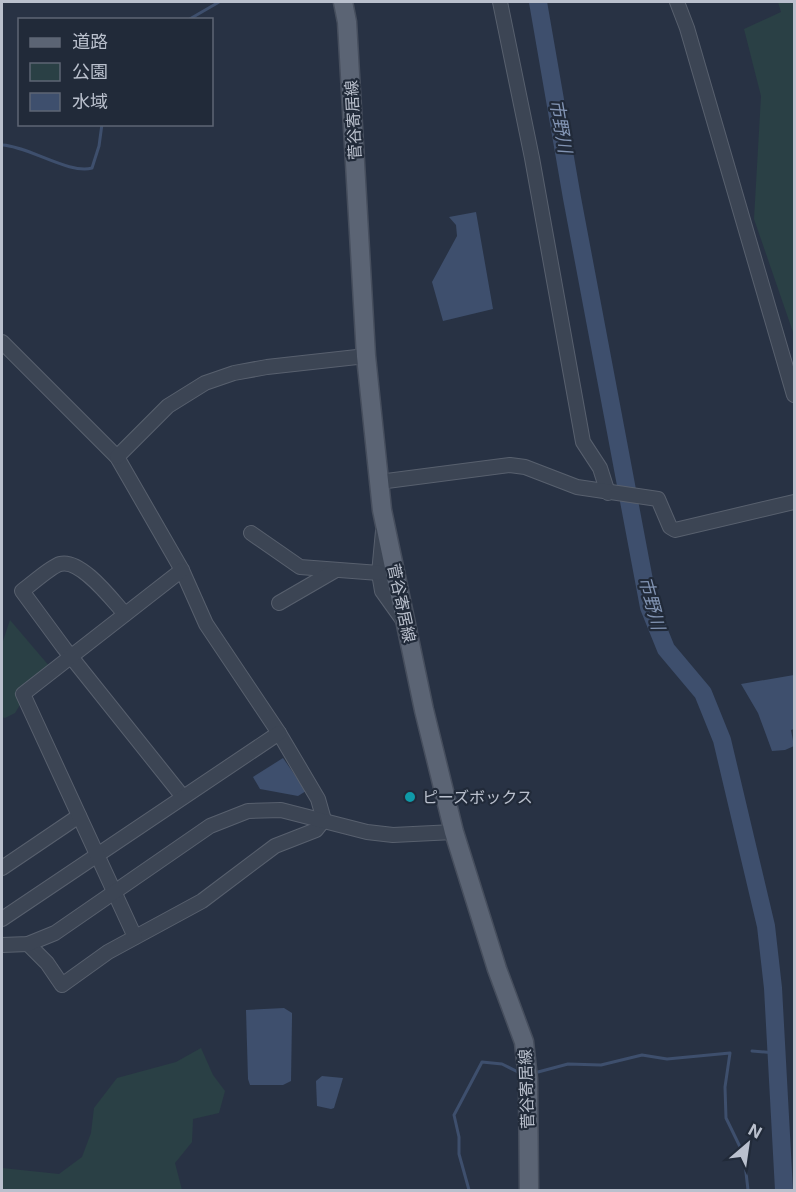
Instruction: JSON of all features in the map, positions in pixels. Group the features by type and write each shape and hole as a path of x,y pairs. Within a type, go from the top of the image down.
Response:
{"main road":[{"name":"菅谷寄居線","path":"343,2 348,39 366,356 384,517 424,710 454,832 497,969 524,1042 528,1079 529,1191"}],"street":[{"path":"500,2 532,158 583,442 600,468 611,494"},
{"path":"677,2 687,28 795,395"},
{"path":"2,342 117,457 182,570 206,624 279,733 318,799 324,820"},
{"path":"117,457 168,406 205,383 234,373 267,367 366,356"},
{"path":"379,482 510,465 525,467 577,487 658,500 670,527 675,530 795,502"},
{"path":"384,517 379,573 382,591 406,624"},
{"path":"251,533 300,567 379,573"},
{"path":"124,614 98,584 76,567 67,564 59,564 22,591 183,797"},
{"path":"135,937 23,694 182,570"},
{"path":"279,603 336,570"},
{"path":"2,919 279,733"},
{"path":"2,945 28,944 55,933 210,826 248,812 281,810 367,832 393,835 454,832"},
{"path":"2,868 79,816"},
{"path":"28,944 47,963 62,985 108,952 202,901 275,846 316,830 324,820"}],"green space":[{"path":"778,2 794,2 794,335 754,219 761,96 744,29 781,12"},
{"path":"10,620 50,667 15,713 5,718 2,717 2,644"},
{"path":"201,1048 213,1075 225,1091 219,1113 193,1119 192,1142 175,1163 182,1190 2,1190 2,1168 59,1174 82,1157 91,1133 94,1108 117,1078 176,1062"}],"water":[{"path":"476,212 493,309 443,321 432,282 457,236 456,225 449,217"},
{"path":"794,675 794,729 791,730 794,746 785,750 772,751 758,713 741,684"},
{"path":"283,758 306,791 298,796 260,789 253,777"},
{"path":"284,1008 292,1013 291,1081 283,1085 250,1085 246,1010"},
{"path":"322,1076 343,1078 334,1108 331,1109 317,1106 316,1081"}],"waterway":[{"path":"191,18 219,2"},
{"name":"市野川","path":"538,2 572,198 649,607 666,649 703,693 722,740 766,926 773,988 784,1190"},
{"path":"2,145 24,150 72,168 92,168 99,146 102,126"},
{"path":"752,1051 776,1053"},
{"path":"538,1072 568,1064 601,1065 642,1055 667,1059 730,1053 725,1087 726,1118 744,1155 748,1190"},
{"path":"469,1190 459,1154 459,1137 454,1115 482,1062 502,1064 520,1073"}],"place":[{"name":"ピーズボックス","path":"410,797"}]}
